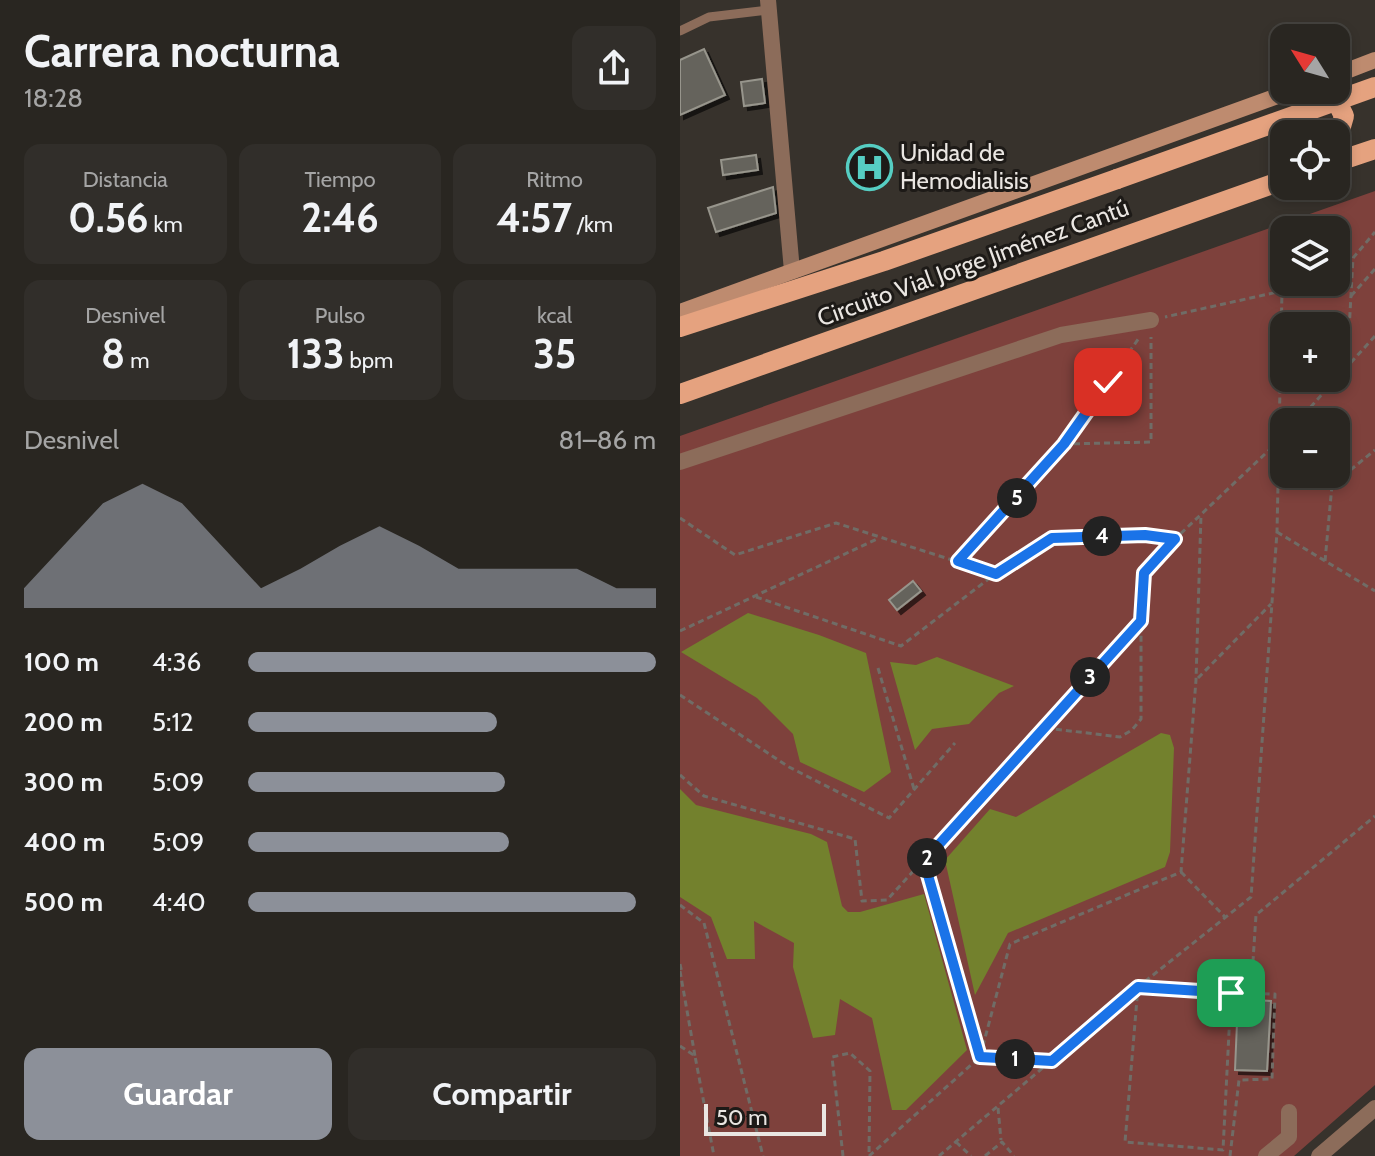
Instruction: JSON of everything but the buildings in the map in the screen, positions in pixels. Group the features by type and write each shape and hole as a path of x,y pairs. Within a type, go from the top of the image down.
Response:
{"main road":[{"name":"Circuito Vial Jorge Jiménez Cantú","path":"680,327 884,261 1375,87"},
{"path":"1350,157 1375,149"},
{"name":"Circuito Vial Jorge Jiménez Cantú","path":"680,394 1270,185"}],"street":[{"path":"769,5 792,271"},
{"path":"1350,70 1375,60"},
{"path":"680,312 1270,99"},
{"path":"680,462 1061,335 1151,320"},
{"path":"1319,1156 1375,1108"},
{"path":"1266,1156 1289,1137 1289,1112"}],"lane":[{"path":"680,31 709,17 769,5"}],"path":[{"path":"1350,314 1353,258 1375,232"},
{"path":"1351,296 1375,269"},
{"path":"958,561 1064,444 1151,320 1282,291 1282,408"},
{"path":"1064,444 1151,442 1151,320"},
{"path":"1350,365 1375,336"},
{"path":"1310,408 1325,392"},
{"path":"1044,728 1120,737 1132,730 1141,719 1144,573 1175,539 1270,449"},
{"path":"1325,561 1332,485 1375,450"},
{"path":"939,1156 1138,987 1251,897 1279,488"},
{"path":"1201,514 1196,680 1181,872 1225,917"},
{"path":"680,518 735,555 836,523 996,574"},
{"path":"1277,532 1375,591"},
{"path":"756,597 901,646 996,574 1052,538 1145,535 1175,539"},
{"path":"680,631 880,537"},
{"path":"1196,680 1271,604"},
{"path":"680,775 704,796 855,839 862,901 887,900 1141,621"},
{"path":"878,668 914,789"},
{"path":"680,695 789,767 889,818 955,743"},
{"path":"1251,993 1256,915 1375,816"},
{"path":"924,861 980,1057"},
{"path":"843,1156 832,1057 850,1053 870,1071 869,1156 980,1057 1010,944 1181,872"},
{"path":"680,905 704,923 763,1156"},
{"path":"680,964 714,1156"},
{"path":"1138,987 1275,994 1272,1079 1239,1080 1230,1156"},
{"path":"1138,987 1125,1142 1223,1150 1231,993"},
{"path":"680,1046 695,1056"},
{"path":"980,1057 1052,1061"},
{"path":"998,1108 1002,1142 1014,1156"},
{"path":"956,1142 971,1156"},
{"path":"985,1156 1002,1142"}],"shaded area":[{"path":"1375,191 1375,1085 1294,1156 680,1156 680,436 1270,228 1270,296 1350,296 1350,216 1304,216"},
{"path":"748,613 866,653 891,772 864,792 800,762 793,734 757,698 681,652"},
{"path":"937,657 1014,686 999,693 969,724 932,729 915,750 890,662 916,665"},
{"path":"1161,733 1170,735 1174,748 1170,852 1165,867 1008,933 975,995 945,860 990,809 1016,817"},
{"path":"680,789 696,805 811,834 827,842 842,906 848,912 860,912 924,894 967,1050 906,1110 892,1110 872,1018 840,999 835,1035 813,1038 793,967 794,943 754,921 755,959 727,959 711,917 680,897"}],"place":[{"name":"Unidad de Hemodialisis","path":"869,167"}],"route":[{"path":"1108,382 1064,444 958,561 996,574 1052,538 1145,535 1175,539 1144,573 1141,621 924,861 980,1057 1052,1061 1138,987 1231,993"}]}
